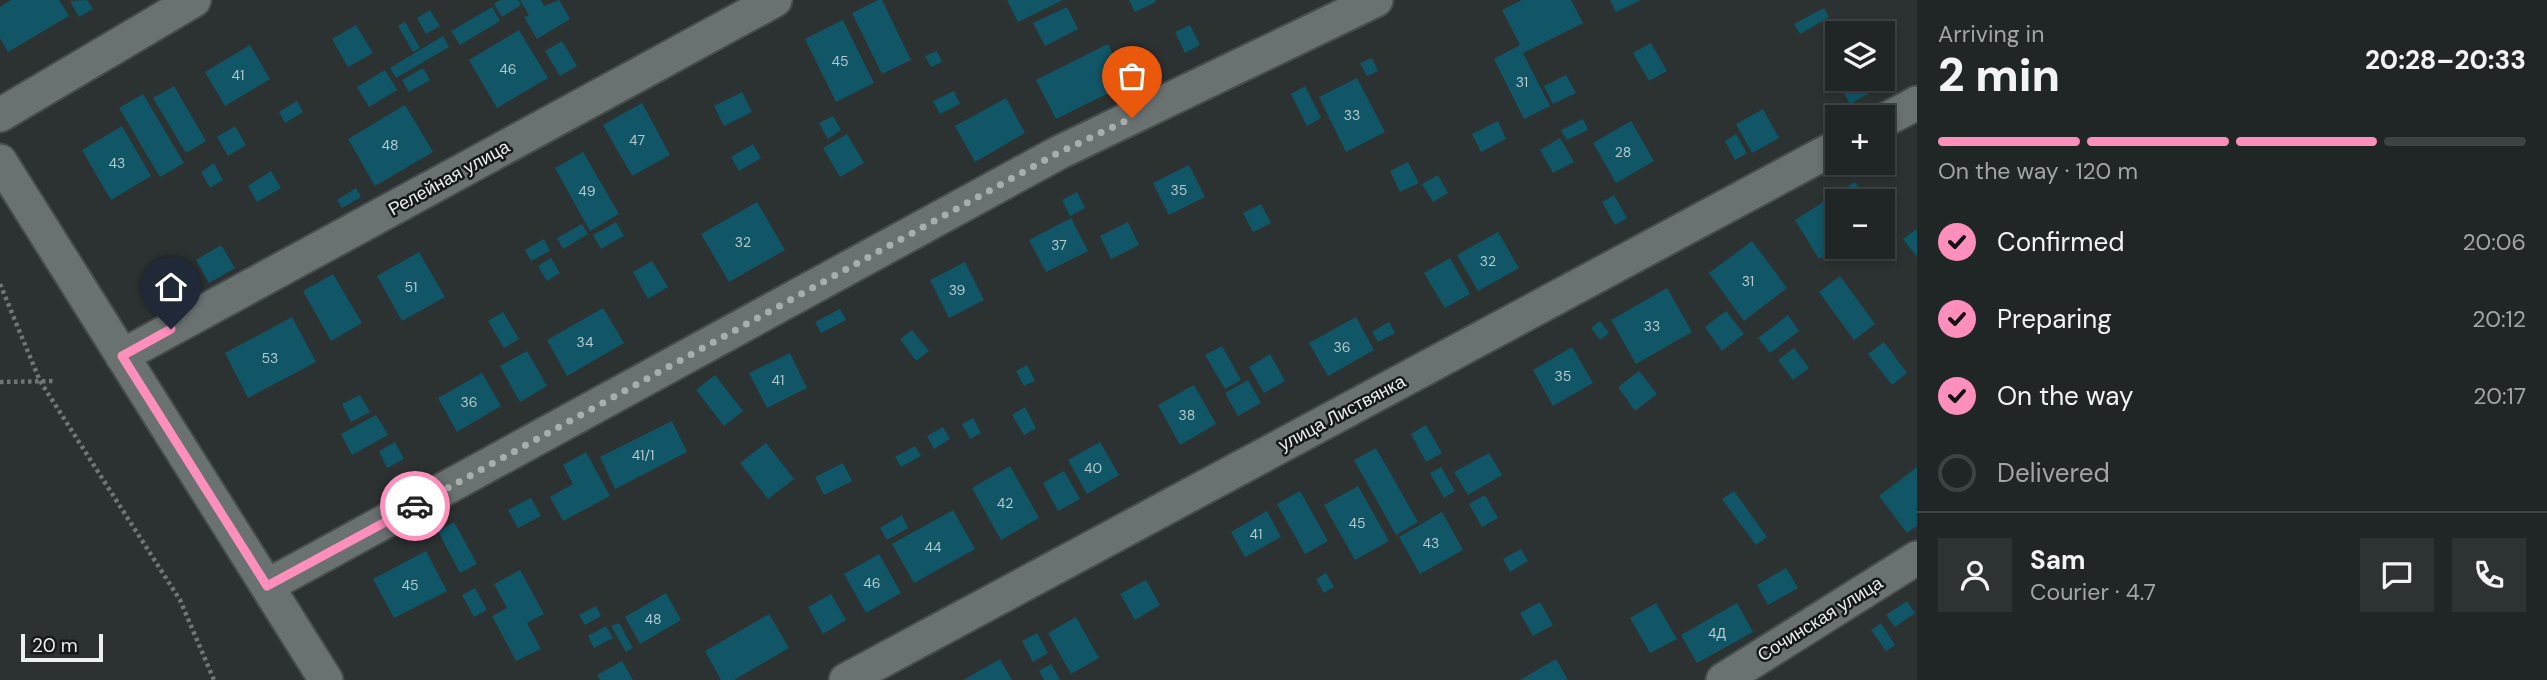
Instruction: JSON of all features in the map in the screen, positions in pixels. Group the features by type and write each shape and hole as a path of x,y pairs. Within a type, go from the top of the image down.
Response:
{"street":[{"path":"0,116 194,0"},
{"name":"Релейная улица","path":"122,356 775,0"},
{"path":"267,586 1058,153 1376,0"},
{"path":"1895,115 1917,103"},
{"name":"улица Листвянка","path":"846,680 1825,153"},
{"path":"0,161 326,680"},
{"name":"Сочинская улица","path":"1723,680 1917,558"}],"path":[{"path":"0,284 40,381 180,600 214,680"},
{"path":"0,382 56,381"}],"building":[{"path":"11,0 59,0 69,16 8,52 0,38 0,7"},
{"path":"87,0 93,9 79,17 70,1"},
{"path":"500,0 518,0 521,5 502,17 494,4"},
{"path":"520,0 541,0 544,6 559,0 570,19 537,39 524,17 529,15"},
{"path":"882,0 911,60 882,74 852,13"},
{"path":"1007,0 1063,0 1018,22"},
{"path":"1129,0 1155,0 1156,2 1135,12"},
{"path":"1522,0 1571,0 1583,23 1523,53 1550,106 1524,119 1494,59 1520,45 1502,10"},
{"path":"1610,0 1641,0 1616,12"},
{"path":"492,7 500,21 460,45 451,31"},
{"path":"1067,7 1078,29 1045,46 1033,23"},
{"path":"1824,8 1829,17 1800,34 1794,24"},
{"path":"430,10 440,26 426,34 417,18"},
{"path":"843,20 874,83 836,102 805,39"},
{"path":"405,22 420,48 413,52 398,26"},
{"path":"356,25 373,53 348,67 332,39"},
{"path":"1190,25 1200,45 1185,53 1175,32"},
{"path":"519,30 548,78 497,108 469,60"},
{"path":"443,36 449,47 396,78 390,68"},
{"path":"562,41 577,66 560,76 545,51"},
{"path":"1651,43 1667,71 1649,81 1633,53"},
{"path":"1108,44 1127,84 1056,119 1036,80"},
{"path":"250,45 270,79 225,106 205,72"},
{"path":"937,51 942,62 931,67 925,56"},
{"path":"1372,58 1378,71 1367,76 1360,63"},
{"path":"423,68 430,80 409,92 402,80"},
{"path":"385,70 397,90 369,107 357,87"},
{"path":"1566,75 1576,93 1553,104 1544,86"},
{"path":"1357,78 1385,132 1346,152 1319,97"},
{"path":"174,86 206,141 186,153 153,98"},
{"path":"1305,86 1321,118 1307,126 1291,94"},
{"path":"954,91 960,104 940,114 933,101"},
{"path":"1843,91 1873,91 1850,104"},
{"path":"742,92 752,112 724,126 714,106"},
{"path":"143,94 184,163 160,177 119,108"},
{"path":"1006,98 1025,133 975,162 955,126"},
{"path":"297,101 303,112 285,123 279,112"},
{"path":"642,103 670,155 632,176 603,125"},
{"path":"405,105 433,152 375,186 348,139"},
{"path":"1763,109 1779,138 1752,153 1736,124"},
{"path":"833,116 841,130 828,139 819,123"},
{"path":"1583,119 1588,130 1567,140 1561,130"},
{"path":"1498,121 1506,139 1481,152 1472,134"},
{"path":"1631,121 1654,161 1616,183 1593,143"},
{"path":"122,126 151,176 111,200 82,150"},
{"path":"235,126 246,145 228,156 217,137"},
{"path":"847,134 864,163 840,177 823,148"},
{"path":"1736,134 1747,153 1735,160 1725,141"},
{"path":"1560,138 1574,162 1553,173 1540,150"},
{"path":"753,144 761,158 739,171 731,157"},
{"path":"583,152 619,214 590,231 555,168"},
{"path":"1408,162 1419,183 1400,192 1390,171"},
{"path":"214,163 223,180 210,188 201,172"},
{"path":"1189,165 1205,197 1169,215 1153,183"},
{"path":"271,171 281,188 257,202 248,186"},
{"path":"1438,175 1448,193 1433,202 1422,184"},
{"path":"1855,182 1859,189 1844,189"},
{"path":"356,188 361,197 342,208 337,200"},
{"path":"1077,192 1085,208 1070,216 1062,200"},
{"path":"1614,195 1627,218 1615,225 1602,202"},
{"path":"1825,201 1825,255 1819,259 1795,220"},
{"path":"757,202 785,250 729,282 701,234"},
{"path":"1261,204 1271,223 1253,232 1243,213"},
{"path":"1071,218 1088,251 1046,272 1029,240"},
{"path":"616,222 624,236 601,249 593,235"},
{"path":"1128,222 1139,245 1111,259 1100,236"},
{"path":"582,224 588,234 563,249 557,238"},
{"path":"1917,229 1917,257 1903,239"},
{"path":"1498,232 1519,268 1478,291 1457,255"},
{"path":"544,239 550,251 531,261 525,250"},
{"path":"1752,241 1787,288 1744,321 1709,273"},
{"path":"221,245 235,268 209,283 196,260"},
{"path":"419,252 445,297 402,321 377,276"},
{"path":"551,258 560,273 547,281 538,266"},
{"path":"1450,258 1470,294 1445,308 1424,273"},
{"path":"652,261 668,287 648,299 633,272"},
{"path":"965,262 984,300 949,318 930,280"},
{"path":"333,274 362,323 331,341 303,291"},
{"path":"1840,276 1875,324 1854,340 1819,292"},
{"path":"1667,288 1692,332 1636,364 1611,320"},
{"path":"603,308 624,343 567,376 547,340"},
{"path":"840,309 846,320 821,333 815,322"},
{"path":"1726,311 1744,334 1722,351 1705,327"},
{"path":"503,312 519,339 504,348 488,321"},
{"path":"1788,315 1799,331 1770,353 1758,338"},
{"path":"292,317 316,362 248,398 225,353"},
{"path":"1356,317 1374,350 1328,376 1309,343"},
{"path":"1600,321 1609,333 1600,340 1591,328"},
{"path":"1389,322 1395,333 1378,342 1372,332"},
{"path":"912,330 929,351 916,361 900,339"},
{"path":"1884,342 1907,373 1892,385 1868,354"},
{"path":"1222,346 1241,380 1225,389 1205,355"},
{"path":"1572,347 1593,383 1553,406 1533,370"},
{"path":"1794,348 1809,368 1793,380 1778,360"},
{"path":"527,351 547,386 520,402 500,366"},
{"path":"790,353 807,388 767,408 749,373"},
{"path":"1270,354 1285,381 1264,393 1249,367"},
{"path":"1027,365 1035,381 1024,386 1016,371"},
{"path":"1639,371 1657,394 1635,411 1618,387"},
{"path":"482,373 501,406 457,432 438,398"},
{"path":"715,375 743,411 724,426 696,390"},
{"path":"1248,380 1261,403 1238,416 1225,393"},
{"path":"1194,385 1216,424 1180,445 1158,405"},
{"path":"360,395 370,412 351,422 342,404"},
{"path":"1025,407 1036,428 1024,435 1012,415"},
{"path":"376,415 388,435 352,455 341,434"},
{"path":"973,418 981,433 970,439 962,424"},
{"path":"672,421 687,452 615,489 600,457"},
{"path":"1426,425 1442,453 1426,462 1411,434"},
{"path":"943,427 950,439 934,449 927,436"},
{"path":"395,442 404,459 387,468 379,451"},
{"path":"1100,442 1119,475 1087,494 1068,460"},
{"path":"766,443 794,479 768,499 740,463"},
{"path":"915,446 921,456 901,467 895,457"},
{"path":"1376,448 1418,522 1396,535 1354,460"},
{"path":"586,452 610,496 563,521 550,497 573,484 563,465"},
{"path":"1489,453 1502,475 1468,495 1454,472"},
{"path":"843,463 852,481 824,495 815,477"},
{"path":"1010,466 1039,518 1001,540 972,488"},
{"path":"1441,467 1455,491 1444,498 1430,473"},
{"path":"1917,467 1917,526 1907,533 1879,496"},
{"path":"1064,471 1080,499 1058,511 1043,483"},
{"path":"1358,486 1389,541 1355,560 1324,505"},
{"path":"1300,491 1328,541 1305,554 1277,504"},
{"path":"1734,491 1767,537 1756,545 1722,499"},
{"path":"1485,495 1498,518 1482,527 1469,504"},
{"path":"531,498 541,516 518,528 508,510"},
{"path":"953,510 975,549 914,583 892,544"},
{"path":"1267,511 1281,537 1245,557 1231,532"},
{"path":"1442,512 1463,550 1420,574 1399,537"},
{"path":"902,515 908,528 887,540 880,528"},
{"path":"454,522 477,564 460,573 438,531"},
{"path":"1521,549 1528,561 1510,572 1503,559"},
{"path":"426,551 447,591 394,618 373,579"},
{"path":"879,554 901,593 866,613 844,574"},
{"path":"1786,568 1798,588 1768,605 1757,585"},
{"path":"520,570 544,614 527,623 541,649 516,661 492,616 507,608 494,584"},
{"path":"1326,573 1334,587 1324,593 1316,579"},
{"path":"1146,580 1160,605 1135,620 1120,594"},
{"path":"475,588 487,610 474,617 462,595"},
{"path":"666,593 681,620 640,644 625,617"},
{"path":"831,594 846,620 823,634 808,607"},
{"path":"1907,601 1915,613 1895,627 1886,615"},
{"path":"1540,602 1553,625 1533,636 1520,613"},
{"path":"1656,603 1677,639 1650,653 1630,618"},
{"path":"1737,603 1753,632 1697,663 1681,635"},
{"path":"596,606 601,616 585,625 579,615"},
{"path":"769,614 789,648 734,680 721,680 705,651"},
{"path":"1076,617 1099,658 1071,674 1048,633"},
{"path":"619,623 633,648 626,652 611,626"},
{"path":"1881,623 1895,645 1886,651 1871,630"},
{"path":"606,626 613,638 594,648 588,636"},
{"path":"1037,633 1048,653 1033,662 1022,641"},
{"path":"1000,659 1012,680 963,680"},
{"path":"1556,659 1568,680 1520,680"},
{"path":"622,661 633,680 600,680 597,675"},
{"path":"1051,664 1060,680 1044,680 1039,671"}],"way so far":[{"path":"415,506 1058,153 1132,118"}],"route":[{"path":"171,329 122,356 267,586 415,506"}]}
